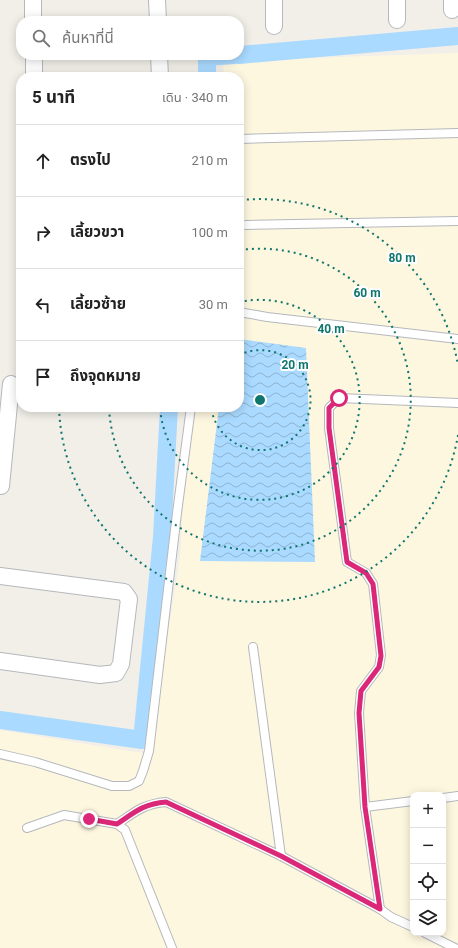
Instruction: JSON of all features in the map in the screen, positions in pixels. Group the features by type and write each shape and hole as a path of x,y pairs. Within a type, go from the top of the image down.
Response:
{"street":[{"path":"33,0 34,16"},
{"path":"157,0 158,16"},
{"path":"274,0 274,26"},
{"path":"396,20 397,0"},
{"path":"34,60 34,72"},
{"path":"159,60 160,72"},
{"path":"1,486 11,384"},
{"path":"0,576 124,592 129,599 121,664 116,673 100,675 0,661"}],"lane":[{"path":"244,139 458,132"},
{"path":"246,225 458,221"},
{"path":"244,313 267,317 458,339"},
{"path":"380,909 365,807 359,713 361,691 379,667 381,656 373,584 366,573 347,562 329,428 329,408 339,398 458,403"},
{"path":"0,754 35,762 112,786 129,786 139,781 149,751 176,513 190,412"},
{"path":"253,647 281,856"},
{"path":"446,798 458,796"},
{"path":"365,807 410,801"},
{"path":"117,824 141,808 154,803 166,802 281,856 410,926"},
{"path":"27,828 64,815 117,824 125,830 172,948"},
{"path":"432,936 456,947"}],"shaded area":[{"path":"458,53 458,948 0,948 0,730 148,754 180,558 188,412 244,412 244,72 224,72 223,61"}],"water":[{"path":"244,340 306,348 315,562 200,561 218,412 244,412"}],"waterway":[{"path":"244,55 458,36"},
{"path":"207,60 207,72"},
{"path":"0,720 142,740 162,537 169,412"}],"route":[{"path":"89,819 117,824 141,808 154,803 166,802 281,856 380,909 365,807 359,713 361,691 379,667 381,656 373,584 366,573 347,562 329,428 329,408 339,398"}]}
